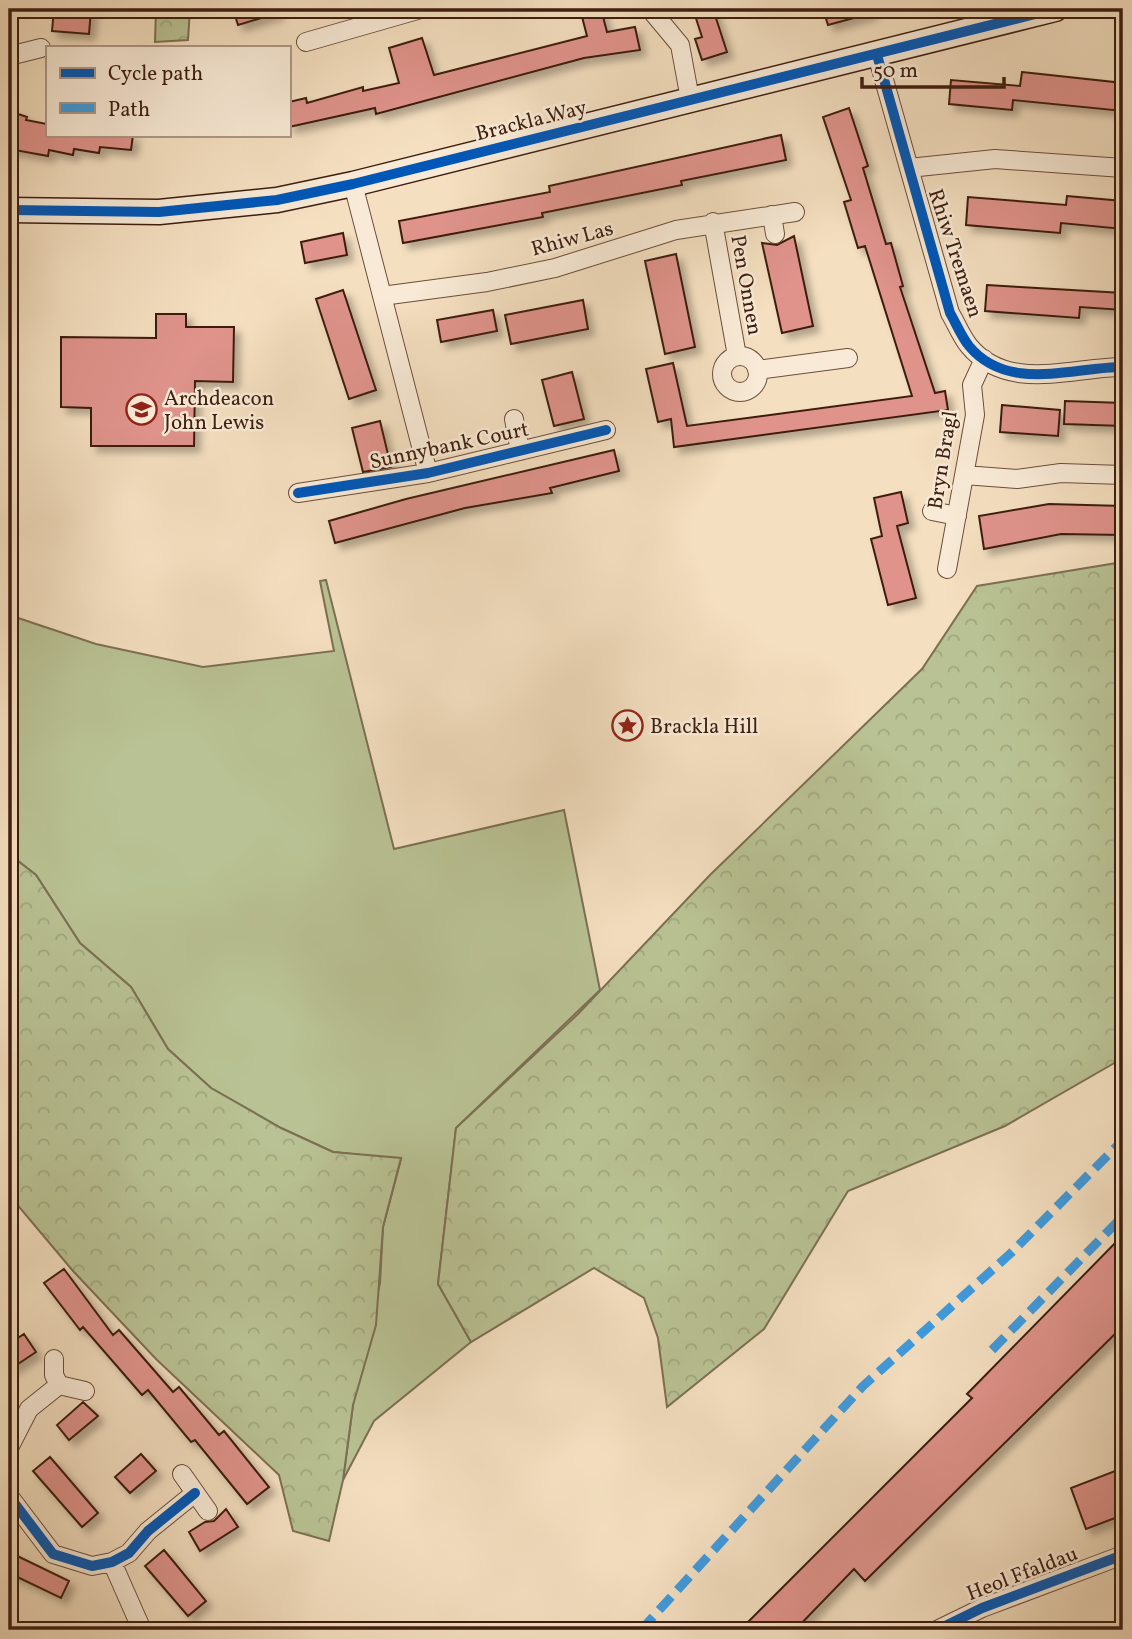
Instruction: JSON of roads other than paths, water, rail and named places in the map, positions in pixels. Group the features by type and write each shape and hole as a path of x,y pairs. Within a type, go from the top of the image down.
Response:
{"street":[{"path":"306,42 421,9"},
{"path":"650,9 681,45 690,99"},
{"name":"Brackla Way","path":"9,210 159,212 277,200 353,184 1055,9"},
{"path":"9,55 41,48"},
{"name":"Rhiw Tremaen","path":"877,55 950,313 968,345 984,359 1010,371 1042,375 1123,367"},
{"path":"909,168 995,159 1123,168"},
{"name":"Sunnybank Court","path":"353,184 428,473"},
{"name":"Rhiw Las","path":"382,296 487,282 555,268 676,230 713,222 795,212"},
{"path":"772,215 775,234"},
{"name":"Pen Onnen","path":"713,222 737,356"},
{"name":"Pen Onnen","path":"737,356 751,359 757,370 756,382 746,390 729,388 722,371 727,360 737,356"},
{"path":"757,370 848,358"},
{"name":"Bryn Bragl","path":"947,569 975,415 972,385 984,359"},
{"name":"Sunnybank Court","path":"514,419 520,451"},
{"name":"Sunnybank Court","path":"299,493 428,473 606,430"},
{"path":"964,475 1017,479 1061,473 1123,475"},
{"path":"932,511 957,516"},
{"path":"54,1359 54,1375 59,1385"},
{"path":"59,1385 85,1391"},
{"path":"9,1448 29,1409 59,1385"},
{"path":"182,1474 208,1511"},
{"path":"9,1496 53,1554 74,1563 92,1566 112,1562 129,1553 148,1531 194,1493"},
{"name":"Heol Ffaldau","path":"937,1630 982,1608 1123,1555"},
{"path":"112,1562 142,1630"}],"place":[{"name":"Archdeacon John Lewis","path":"141,410"},
{"name":"Brackla Hill","path":"627,726"}]}
